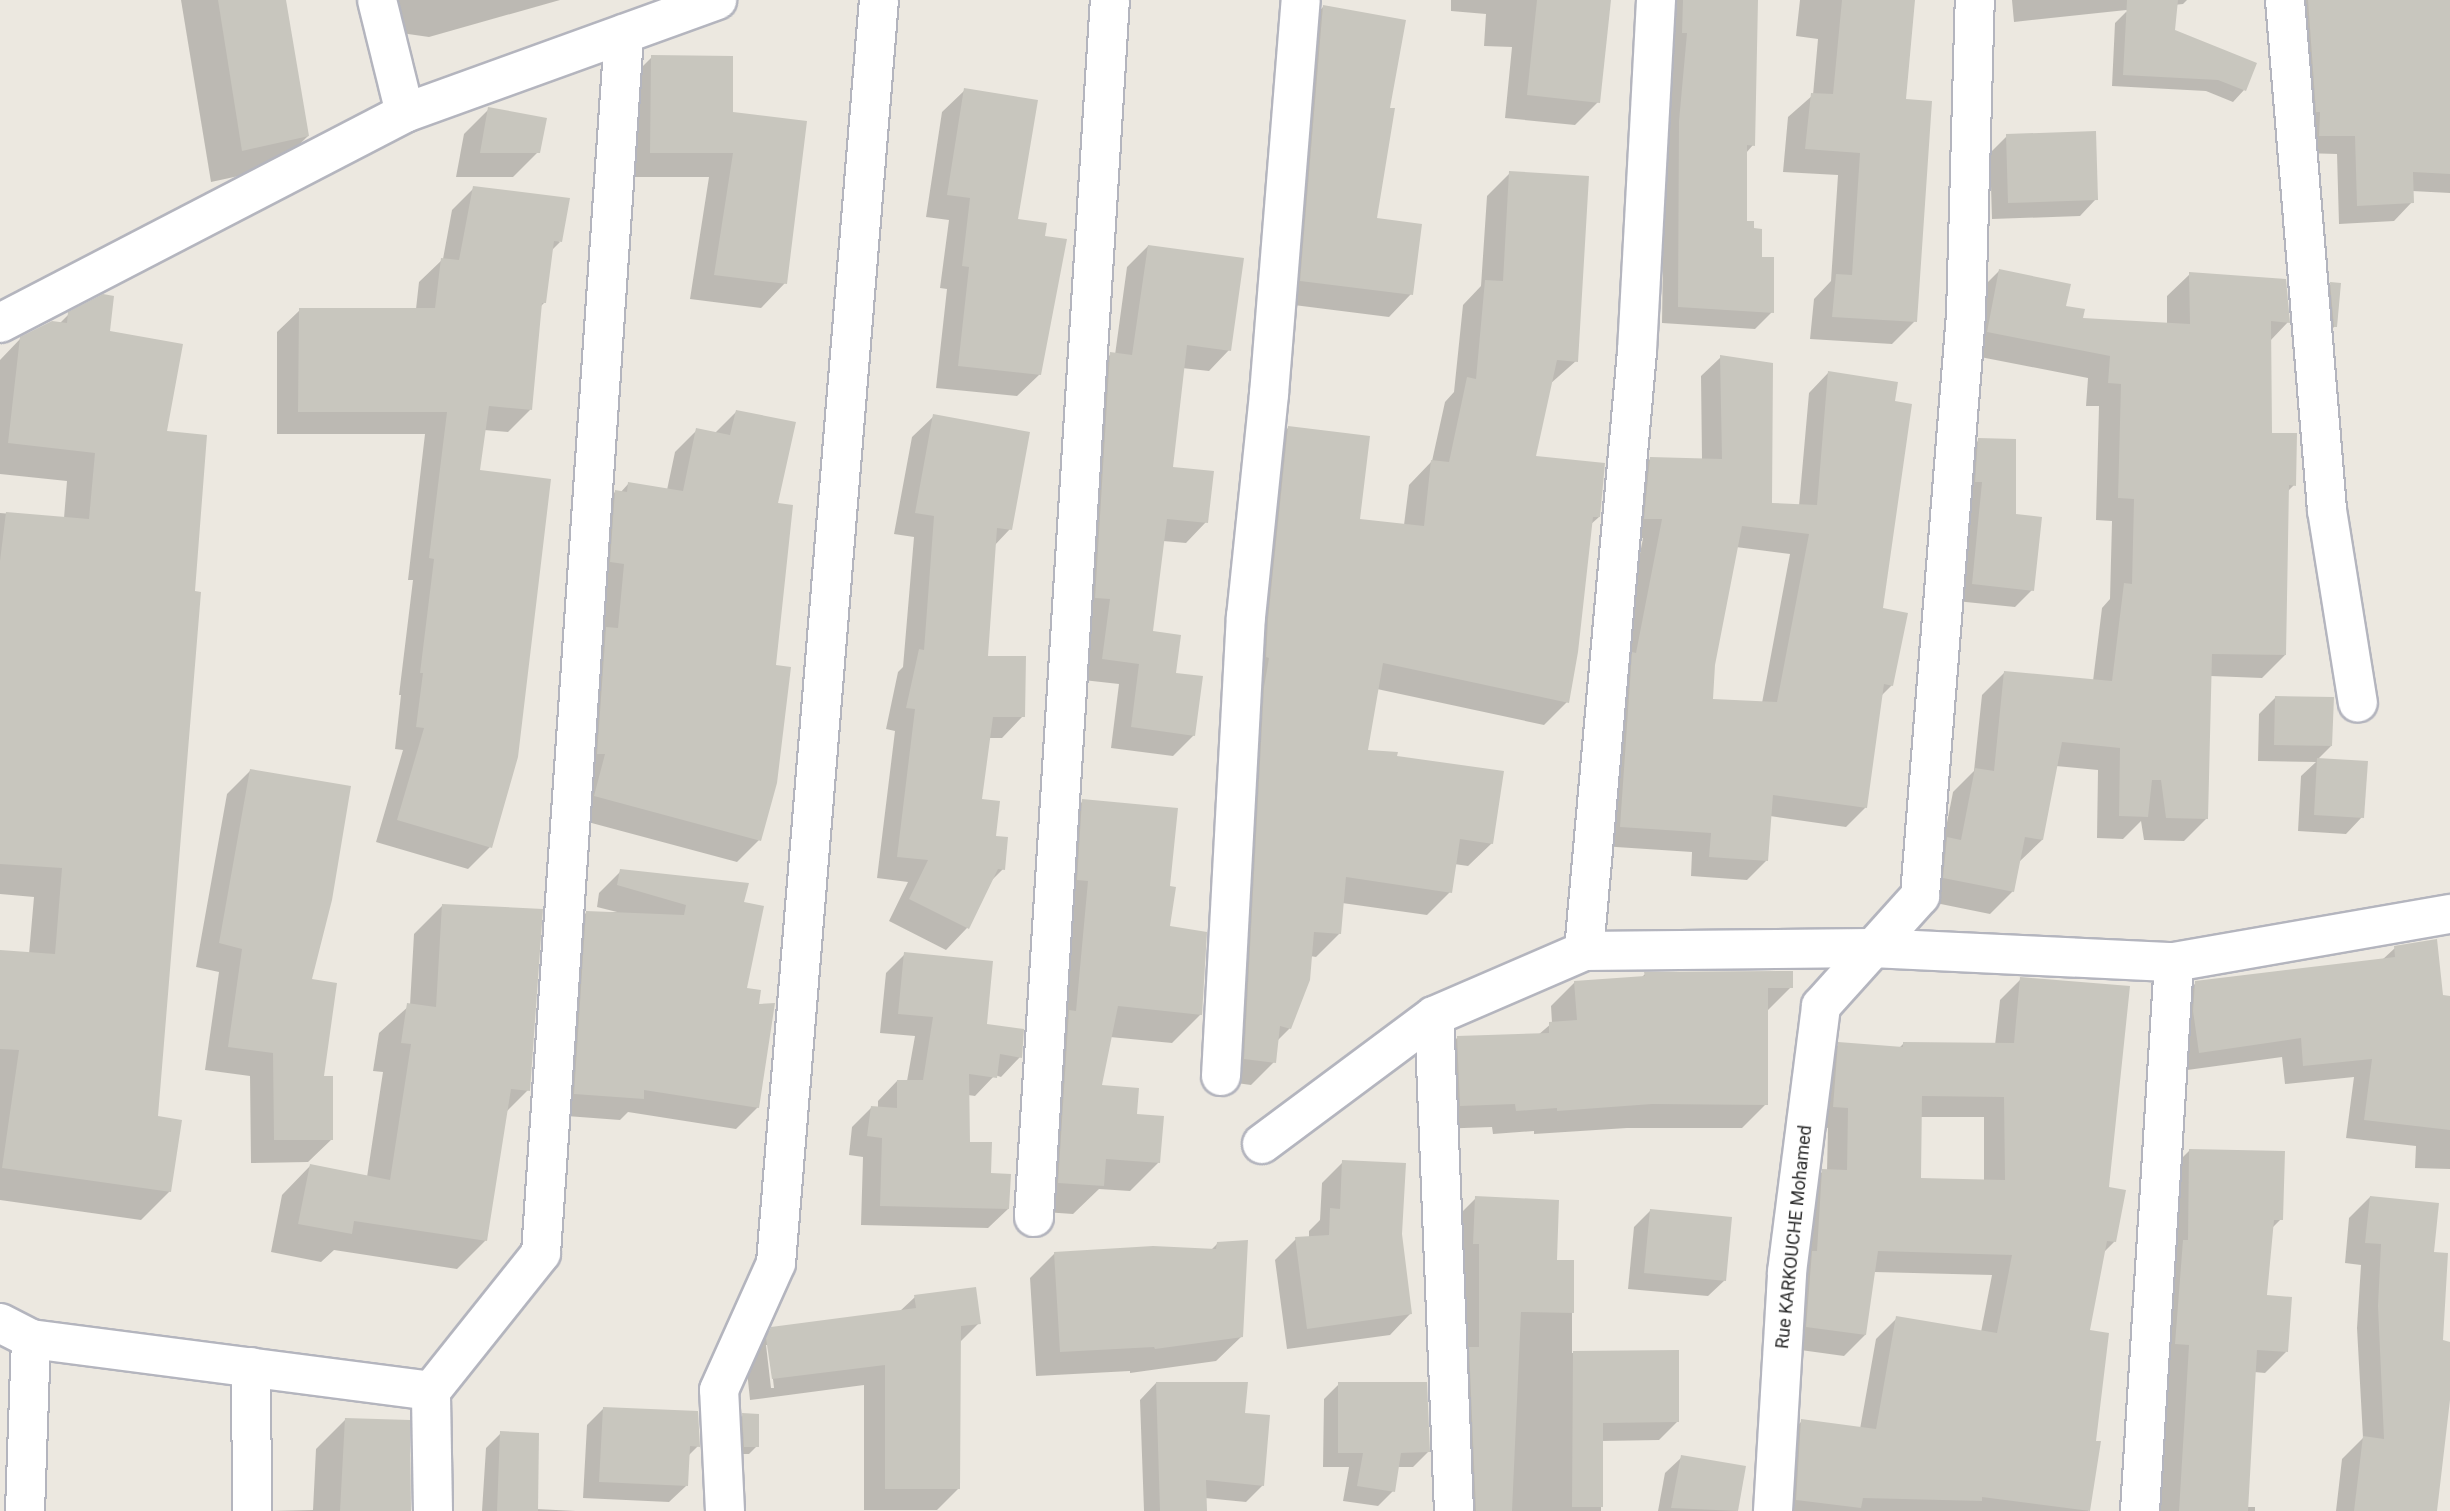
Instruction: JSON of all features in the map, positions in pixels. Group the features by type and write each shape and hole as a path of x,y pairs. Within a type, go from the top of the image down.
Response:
{"street":[{"path":"377,0 405,113"},
{"path":"0,323 405,113 717,0"},
{"path":"726,1511 719,1390 776,1263 879,0"},
{"path":"1034,1217 1110,0"},
{"path":"1221,1076 1246,617 1271,380 1301,0"},
{"path":"1584,951 1637,351 1656,0"},
{"path":"1872,947 1920,895 1966,314 1975,0"},
{"path":"2284,0 2327,510 2358,703"},
{"path":"433,1511 431,1391 541,1253 624,34"},
{"path":"1262,1144 1434,1016 1584,951 1872,947 2174,962 2450,914"},
{"name":"Rue KARKOUCHE Mohamed","path":"1773,1511 1787,1272 1821,1006 1872,947"},
{"path":"2140,1511 2174,962"},
{"path":"1434,1016 1454,1511"},
{"path":"26,1511 15,1331 431,1391"},
{"path":"251,1367 251,1511"}],"building":[{"path":"218,0 286,0 309,136 242,151"},
{"path":"1537,0 1611,0 1600,103 1527,95"},
{"path":"1683,0 1758,0 1755,146 1747,145 1747,221 1754,221 1754,228 1762,229 1762,257 1774,257 1774,313 1678,307 1679,121 1687,33 1682,33"},
{"path":"1842,0 1915,0 1906,99 1932,101 1917,322 1832,317 1836,274 1852,275 1860,153 1805,149 1811,93 1833,94"},
{"path":"2127,0 2178,0 2175,30 2257,63 2246,91 2218,80 2123,75"},
{"path":"2308,0 2450,0 2450,174 2413,172 2414,203 2357,206 2355,136 2319,136 2320,112 2316,112"},
{"path":"1323,5 1406,20 1390,108 1395,108 1377,218 1422,224 1413,295 1300,281"},
{"path":"651,55 733,56 733,112 807,121 787,284 714,275 733,153 650,153"},
{"path":"964,88 1038,100 1018,219 1047,223 1045,236 1067,239 1041,375 958,366 969,267 962,266 970,198 947,195"},
{"path":"488,107 547,118 540,153 480,153"},
{"path":"2096,131 2098,200 2008,203 2006,134"},
{"path":"1509,171 1589,176 1578,362 1557,360 1536,456 1605,463 1600,517 1593,517 1578,652 1569,703 1383,663 1368,750 1398,752 1397,756 1504,771 1493,844 1460,839 1452,893 1346,877 1341,934 1314,932 1310,980 1291,1029 1280,1026 1276,1063 1244,1059 1264,687 1269,658 1266,657 1268,619 1288,426 1370,436 1360,519 1424,526 1431,460 1449,462 1467,377 1476,379 1485,280 1503,281"},
{"path":"473,186 570,198 562,242 554,241 546,303 542,303 532,410 489,406 480,470 551,479 518,757 492,848 397,820 424,728 416,727 434,559 429,558 447,412 298,412 299,308 435,308 441,258 459,260"},
{"path":"1148,245 1244,258 1231,351 1187,345 1173,467 1214,471 1208,523 1167,519 1153,631 1181,635 1176,673 1203,676 1195,736 1131,727 1139,664 1102,659 1110,599 1095,598 1110,352 1132,355"},
{"path":"1999,269 2071,284 2066,306 2085,309 2083,318 2190,324 2189,272 2286,279 2290,323 2271,321 2272,433 2297,433 2296,486 2289,485 2286,655 2212,654 2208,819 2166,818 2161,780 2152,780 2148,817 2119,816 2120,748 2062,742 2043,840 2025,837 2014,892 1943,878 1947,837 1961,840 1975,768 1994,771 2004,671 2112,681 2124,583 2132,584 2134,499 2118,498 2121,384 2108,383 2110,356 1987,332"},
{"path":"2330,282 2341,283 2337,327 2334,327"},
{"path":"103,294 114,296 110,331 183,344 167,431 207,435 195,591 201,592 158,1116 182,1120 171,1192 2,1168 19,1050 0,1049 0,950 55,954 62,868 0,864 0,561 6,512 89,519 95,453 8,443 20,337 52,321 67,323 68,312"},
{"path":"1720,355 1773,363 1772,503 1817,505 1828,371 1898,382 1895,401 1912,404 1883,608 1908,613 1893,686 1884,684 1867,808 1773,795 1768,861 1709,857 1711,833 1620,827 1632,652 1636,653 1662,519 1644,519 1650,457 1722,459","holes":["1742,526 1809,534 1777,702 1713,699 1715,665"]},
{"path":"736,410 796,422 778,503 793,505 776,665 791,667 777,783 761,841 594,796 605,754 597,754 606,627 618,628 624,564 610,562 615,490 627,492 628,482 683,491 696,428 730,435"},
{"path":"933,414 1030,432 1012,530 997,528 988,656 1026,656 1025,717 993,717 982,799 1000,801 996,836 1008,837 1005,870 998,869 969,929 909,899 928,860 897,857 915,709 906,708 919,649 924,650 934,516 915,513"},
{"path":"1978,438 2016,439 2016,514 2042,517 2034,591 1972,584 1982,482 1975,482"},
{"path":"2275,696 2334,697 2332,746 2274,745"},
{"path":"2317,758 2368,761 2364,818 2314,815"},
{"path":"250,769 351,786 332,900 312,979 337,983 324,1076 333,1076 333,1140 274,1140 273,1053 228,1047 242,949 219,943"},
{"path":"1082,799 1178,808 1170,886 1176,887 1170,926 1207,932 1202,1015 1118,1006 1102,1085 1139,1088 1137,1114 1164,1116 1160,1163 1106,1159 1104,1186 1058,1183 1069,1010 1076,1011 1088,881 1077,880"},
{"path":"620,869 749,883 744,902 764,906 747,988 761,990 759,1004 775,1003 759,1108 644,1090 644,1099 574,1094 586,911 684,915 686,905 617,885"},
{"path":"442,904 543,909 530,1091 511,1089 487,1241 354,1221 352,1234 298,1224 310,1164 390,1180 411,1044 401,1043 407,1003 436,1007"},
{"path":"2437,939 2443,995 2450,996 2450,1130 2364,1120 2372,1059 2303,1066 2301,1038 2199,1053 2193,1011 2195,981 2395,957 2394,946"},
{"path":"904,952 993,961 987,1024 1024,1029 1022,1058 1000,1054 997,1078 969,1074 970,1142 992,1142 991,1173 1011,1174 1009,1209 880,1206 882,1138 867,1136 871,1106 897,1108 897,1080 923,1080 933,1017 898,1014"},
{"path":"1793,971 1793,988 1768,988 1768,1105 1652,1104 1557,1111 1557,1108 1516,1111 1515,1104 1460,1106 1457,1036 1549,1033 1549,1022 1577,1020 1574,981 1645,976 1644,972"},
{"path":"2020,977 2130,986 2109,1187 2126,1190 2116,1242 2107,1241 2090,1330 2109,1333 2096,1441 2101,1441 2090,1511 1982,1497 1982,1501 1863,1498 1861,1508 1796,1500 1801,1419 1876,1429 1896,1316 1997,1333 2012,1255 1878,1251 1866,1335 1806,1327 1812,1251 1817,1251 1822,1169 1847,1170 1848,1108 1833,1107 1838,1042 1903,1047 1903,1042 2014,1043","holes":["1922,1096 2004,1097 2005,1180 1921,1178"]},
{"path":"2189,1149 2285,1151 2283,1220 2274,1220 2267,1295 2292,1297 2288,1352 2257,1350 2248,1511 2179,1511 2189,1345 2175,1344 2183,1240 2188,1240"},
{"path":"1342,1160 1406,1163 1402,1234 1412,1314 1307,1329 1295,1237 1329,1235 1330,1208 1340,1209"},
{"path":"1475,1196 1559,1200 1557,1260 1574,1260 1574,1313 1521,1312 1512,1511 1476,1511 1469,1347 1479,1347 1479,1244 1473,1244"},
{"path":"2370,1196 2439,1203 2434,1252 2448,1253 2443,1340 2450,1342 2450,1400 2437,1511 2354,1511 2363,1436 2384,1439 2378,1306 2381,1244 2365,1243"},
{"path":"1650,1209 1732,1217 1726,1281 1644,1273"},
{"path":"1248,1240 1243,1337 1155,1349 1060,1352 1054,1252 1153,1246 1216,1249 1217,1242"},
{"path":"976,1287 981,1324 961,1326 960,1489 885,1489 885,1365 772,1379 766,1338 771,1327 916,1308 914,1295"},
{"path":"1679,1350 1679,1422 1603,1423 1603,1507 1572,1507 1573,1351"},
{"path":"1156,1382 1248,1382 1245,1413 1270,1415 1264,1486 1206,1480 1207,1511 1160,1511"},
{"path":"1338,1382 1427,1382 1430,1452 1401,1453 1395,1492 1357,1486 1363,1453 1338,1453"},
{"path":"603,1407 698,1411 700,1447 690,1446 688,1486 599,1482"},
{"path":"742,1413 759,1414 759,1447 744,1447"},
{"path":"345,1418 410,1420 411,1511 340,1511"},
{"path":"500,1431 539,1433 538,1511 497,1511"},
{"path":"1681,1455 1746,1466 1738,1511 1671,1508"}]}
